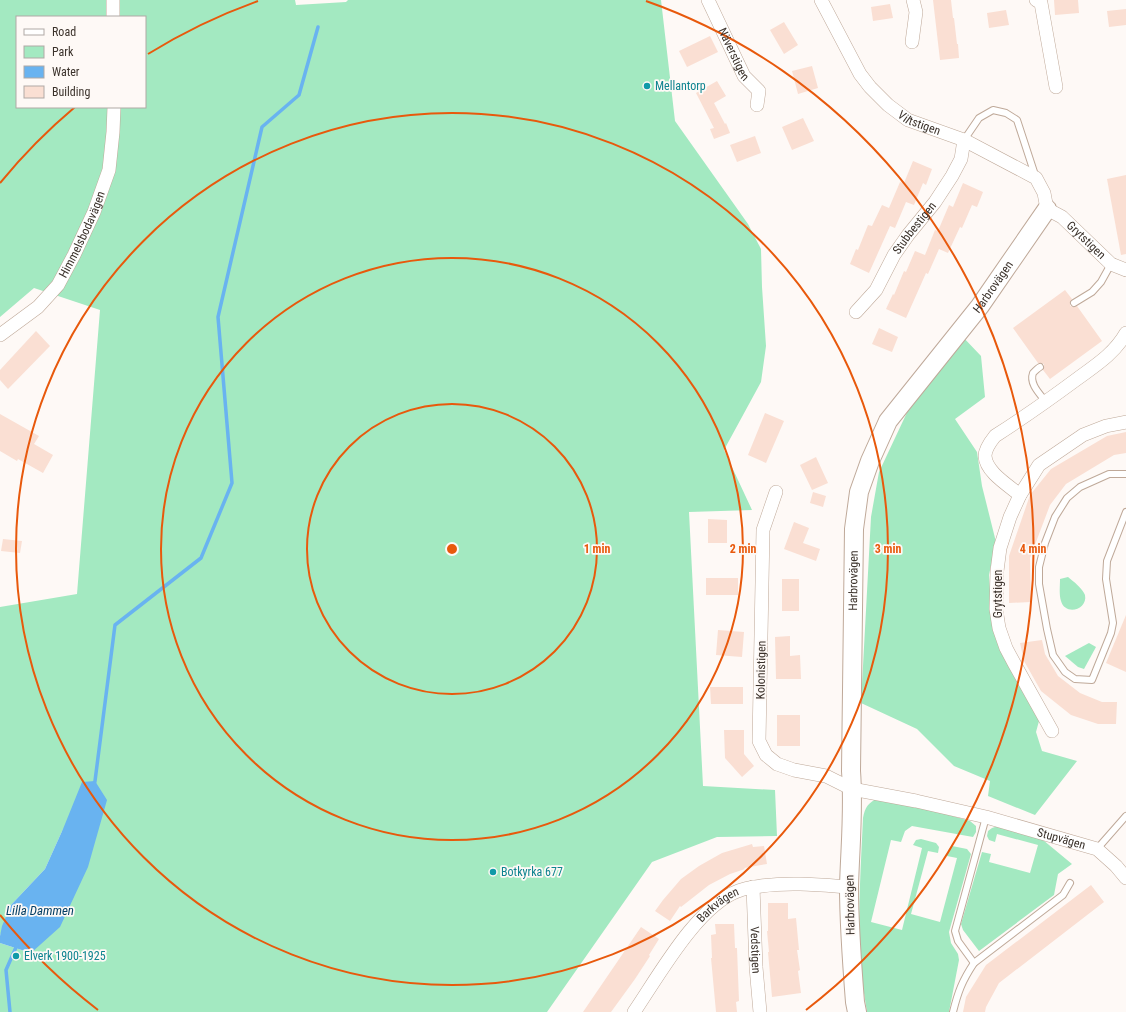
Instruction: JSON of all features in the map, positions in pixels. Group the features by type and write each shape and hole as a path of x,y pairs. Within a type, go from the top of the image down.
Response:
{"street":[{"path":"113,0 113,16"},
{"name":"Näverstigen","path":"708,0 744,76 759,91 757,106"},
{"name":"Viltstigen","path":"821,0 860,74 870,87 888,105 908,120 964,140 1036,178"},
{"path":"912,42 916,12 913,0"},
{"path":"1036,0 1041,3 1056,87"},
{"name":"Himmelsbodavägen","path":"0,335 38,307 58,285 74,255 94,212 109,170 114,108"},
{"name":"Stubbestigen","path":"856,312 876,290 894,255 935,202 952,176 961,159 964,140"},
{"path":"1036,178 1044,193 1047,209"},
{"name":"Grytstigen","path":"1047,209 1062,217 1111,264 1126,270"},
{"name":"Harbrovägen","path":"857,1012 850,935 849,888 852,789 854,529 859,492 870,460 888,422 980,306 1047,209"},
{"path":"1020,495 995,475 988,464 985,455 989,443 995,436 1046,402 1110,354 1126,333"},
{"name":"Grytstigen","path":"1052,731 1006,648 999,628 996,609 997,571 1000,548 1010,517 1020,495 1040,465 1083,435 1106,426 1126,422"},
{"name":"Kolonistigen","path":"776,492 763,530 759,741 766,755 777,764 794,770 826,776 852,789"},
{"name":"Stupvägen","path":"852,789 916,801 986,818 1097,849 1108,858 1126,878"},
{"name":"Barkvägen","path":"634,1012 680,943 702,916 722,900 737,891 772,884 801,884 849,888"},
{"name":"Vedstigen","path":"753,887 756,967 760,1012"}],"lane":[{"path":"964,140 979,118 993,110 1006,113 1017,120 1036,178"},
{"path":"1074,303 1092,292 1101,282 1111,264"},
{"path":"1040,367 1034,373 1032,381 1046,402"},
{"path":"1126,474 1109,474 1080,487 1067,498 1055,517 1045,543 1039,567 1039,584 1053,654 1065,672 1075,679 1092,680 1111,633 1113,622 1106,579 1106,561 1126,512"},
{"path":"1097,849 1126,816"},
{"path":"974,963 958,940 955,931 986,818"},
{"path":"953,1012 958,993 965,977 974,963 1063,895 1070,883"}],"green space":[{"path":"0,0 295,0 296,5 346,2 348,0 661,0 675,121 748,224 761,249 766,346 761,382 724,450 752,510 689,512 703,786 775,790 777,836 717,837 652,862 547,1012 0,1012 0,943 31,953 63,829 45,869 11,905 0,936 0,607 77,594 100,310 34,288 0,317"},
{"path":"961,335 981,356 985,397 955,419 977,452 982,486 996,542 989,575 991,609 1039,721 1036,732 1042,751 1077,761 1035,815 988,796 990,781 954,766 917,729 861,703 871,517 879,472 911,404"},
{"path":"1068,577 1085,595 1083,604 1076,609 1071,610 1063,606 1060,599 1060,579"},
{"path":"1089,643 1096,647 1084,669 1078,667 1065,656"},
{"path":"878,798 908,803 970,821 976,826 976,832 973,837 912,826 905,831 901,842 891,840 871,922 902,930 922,848 913,845 916,840 921,839 936,843 939,847 938,853 928,851 911,914 940,922 957,858 947,856 949,849 952,846 967,849 971,854 949,932 951,943 958,954 959,960 949,1012 867,1012 862,982 859,934 863,818 868,806"},
{"path":"998,826 1043,840 1072,864 1058,874 1054,895 979,951 963,930 961,924 982,852 991,854 989,862 1030,873 1038,845 997,834 995,842 989,840 987,836 988,831"}],"water":[{"name":"Lilla Dammen","path":"95,781 107,800 88,867 60,927 31,953 0,943 2,926 11,905 45,869 82,782"}],"building":[{"path":"933,0 951,0 959,58 940,60"},
{"path":"1054,0 1078,0 1079,13 1055,15"},
{"path":"890,4 893,18 873,21 871,7"},
{"path":"1126,9 1126,25 1109,27 1107,11"},
{"path":"1006,10 1009,25 989,28 987,13"},
{"path":"784,22 798,45 784,54 770,30"},
{"path":"710,36 718,52 687,67 679,51"},
{"path":"812,66 818,88 798,94 792,71"},
{"path":"717,81 726,96 714,103 730,133 714,139 710,129 714,128 696,93"},
{"path":"803,118 814,141 792,150 782,127"},
{"path":"755,136 761,153 737,162 730,145"},
{"path":"913,161 932,169 926,185 923,183 914,205 906,202 895,228 890,226 869,273 850,264 856,249 858,250 868,225 872,226 882,205 889,208 900,182 904,183"},
{"path":"1126,175 1126,254 1121,255 1107,179"},
{"path":"963,183 983,192 977,207 972,205 962,228 960,227 948,253 939,249 928,274 926,273 906,318 886,309 893,294 894,295 904,271 906,272 915,251 925,255 935,230 938,231 949,205 953,207"},
{"path":"1065,290 1072,299 1070,306 1077,306 1102,341 1050,379 1043,370 1044,364 1038,363 1013,328"},
{"path":"879,328 898,337 892,352 872,344"},
{"path":"36,331 50,346 8,389 0,380 0,370"},
{"path":"765,413 784,421 766,463 748,455"},
{"path":"0,414 39,436 34,444 53,455 43,473 0,451"},
{"path":"1126,432 1126,453 1114,455 1066,484 1050,505 1030,558 1031,602 1009,603 1009,556 1030,495 1051,469 1107,436"},
{"path":"816,457 828,483 812,490 800,465"},
{"path":"813,492 826,496 823,507 810,503"},
{"path":"708,519 727,520 727,543 708,543"},
{"path":"794,522 809,528 803,543 820,549 816,561 784,549"},
{"path":"3,539 22,541 20,553 1,551"},
{"path":"706,578 738,578 738,595 706,595"},
{"path":"782,579 799,579 799,611 782,611"},
{"path":"1126,615 1126,672 1106,663"},
{"path":"718,630 744,632 742,657 716,655"},
{"path":"790,636 790,656 800,655 801,679 776,679 775,637"},
{"path":"1042,640 1045,654 1058,676 1080,693 1102,702 1117,702 1116,724 1098,724 1071,715 1041,691 1024,661 1020,643"},
{"path":"710,687 743,687 743,704 711,704"},
{"path":"777,715 800,715 800,746 777,746"},
{"path":"724,730 744,730 744,754 754,766 742,777 725,758"},
{"path":"752,844 753,847 764,846 767,864 744,868 745,869 730,874 709,885 681,907 680,906 670,921 655,911 681,879 699,866 722,853"},
{"path":"1091,885 1104,902 999,983 986,1007 985,1012 963,1012 966,997 986,965"},
{"path":"768,903 788,903 788,919 796,918 799,950 797,950 800,970 798,971 801,993 772,997 767,931"},
{"path":"715,924 734,924 735,948 737,948 739,1001 736,1002 737,1012 716,1012 711,958 711,935 716,934"},
{"path":"641,927 659,939 635,979 611,1012 583,1012"}],"waterway":[{"path":"94,785 115,625 201,558 232,483 218,317 262,127 299,95 318,27"},
{"path":"10,1012 6,970 17,945"}],"place":[{"name":"Mellantorp","path":"647,86"},
{"name":"Botkyrka 677","path":"493,872"},
{"name":"Elverk 1900-1925","path":"16,956"}]}
